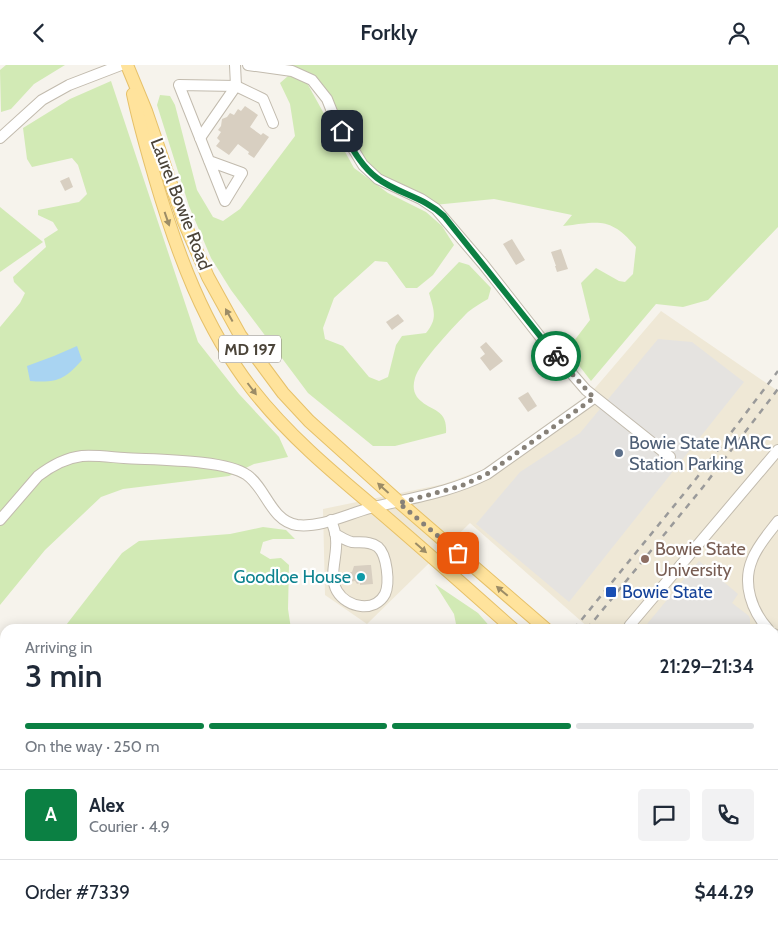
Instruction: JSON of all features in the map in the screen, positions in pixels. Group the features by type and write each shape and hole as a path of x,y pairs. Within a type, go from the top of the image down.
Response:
{"main road":[{"name":"Laurel Bowie Road","path":"127,65 146,111 184,222 208,277 240,335 283,393 309,421 399,503 540,624"},
{"name":"Laurel Bowie Road","path":"127,65 138,121 164,209 188,277 210,324 252,390 278,419 329,469 507,624"}],"street":[{"path":"0,138 49,97 69,85 121,65"},
{"path":"200,138 236,86 235,65"},
{"path":"248,65 292,71 312,80 323,93 335,119 363,165 378,179 421,199 444,216 525,319 573,376 594,398 670,457"},
{"path":"209,161 179,85 236,86 264,99 273,123"},
{"path":"0,520 38,476 60,462 83,456 186,461 228,467 248,475 274,509 290,523 315,525 374,507 399,503 461,486 487,474 594,398"},
{"path":"631,624 778,450"},
{"path":"331,520 336,539 333,575 337,591 352,604 363,607 374,604 385,594 387,571 385,557 379,548 372,543 352,542 335,534"},
{"path":"764,624 758,617 751,601 749,569 756,551 778,521"}],"shaded area":[{"name":"Bowie State University","path":"661,311 778,391 778,624 584,624 470,523 367,624 325,595 323,509 444,484 490,467 584,401"},
{"name":"Bowie State MARC Station Parking","path":"658,339 692,342 744,382 569,602 476,524 520,472 580,433"},
{"path":"699,561 738,594 732,603 749,616 750,619 750,624 647,624"}],"green space":[{"path":"6,65 65,65 34,84 11,109 1,112 0,70"},
{"path":"282,65 778,65 778,227 708,300 683,307 656,304 591,381 567,350 590,320 581,283 596,268 619,281 625,282 633,274 636,247 627,237 619,230 603,223 563,226 572,215 494,199 434,205 363,166 322,89"},
{"path":"288,76 298,77 307,83 354,168 388,193 426,212 442,226 454,245 433,275 417,288 406,288 387,262 375,261 334,298 323,328 325,339 343,346 369,377 379,381 388,377 396,345 402,336 426,333 430,328 434,314 429,293 459,262 469,265 491,288 488,299 468,312 455,325 423,363 415,378 414,388 417,397 441,414 446,425 446,433 395,446 373,446 308,393 231,290 211,258 189,206 157,105 160,95 170,96 175,105 197,190 213,217 223,221 240,209 295,136 290,104 280,83"},
{"path":"111,81 198,342 239,394 279,437 288,457 254,464 229,476 123,489 101,497 45,550 0,605 0,327 20,303 25,293 14,282 13,277 46,247 44,239 58,230 53,222 38,215 38,210 79,202 87,194 78,165 72,158 32,167 27,159 23,128 70,99"},
{"path":"0,207 43,242 0,272"},
{"path":"263,527 286,530 295,539 273,539 263,542 260,553 270,559 281,558 289,565 288,609 290,624 67,624 122,553 139,541 230,534"},
{"path":"435,584 478,613 488,624 456,624 454,614"}],"water":[{"path":"77,346 82,360 65,376 54,381 30,381 27,366"}],"building":[{"path":"245,106 258,115 250,127 261,135 263,133 269,137 254,158 238,144 229,155 216,146 220,141 217,138 221,132 218,130 222,119 230,113 234,115 238,109 241,111"},
{"path":"69,177 73,187 65,191 60,181"},
{"path":"512,239 525,260 516,265 503,244"},
{"path":"561,249 568,269 557,272 551,252"},
{"path":"398,314 404,321 392,330 386,322"},
{"path":"486,342 503,361 490,371 480,358 485,354 480,347"},
{"path":"528,392 537,406 528,412 518,398"},
{"name":"Goodloe House","path":"371,565 373,584 360,585 360,583 357,584 355,581 350,582 349,572 352,572 354,566"}],"railway":[{"path":"578,624 695,480 778,371"},
{"path":"591,624 703,487 778,389"}],"way so far":[{"path":"458,553 399,503 461,486 487,474 594,398 556,356"}],"place":[{"name":"Bowie State MARC Station Parking","path":"619,453"},
{"name":"Bowie State University","path":"645,559"},
{"name":"Goodloe House","path":"361,577"},
{"name":"Bowie State","path":"611,592"}],"route":[{"path":"342,131 363,165 378,179 421,199 444,216 556,356"}]}
